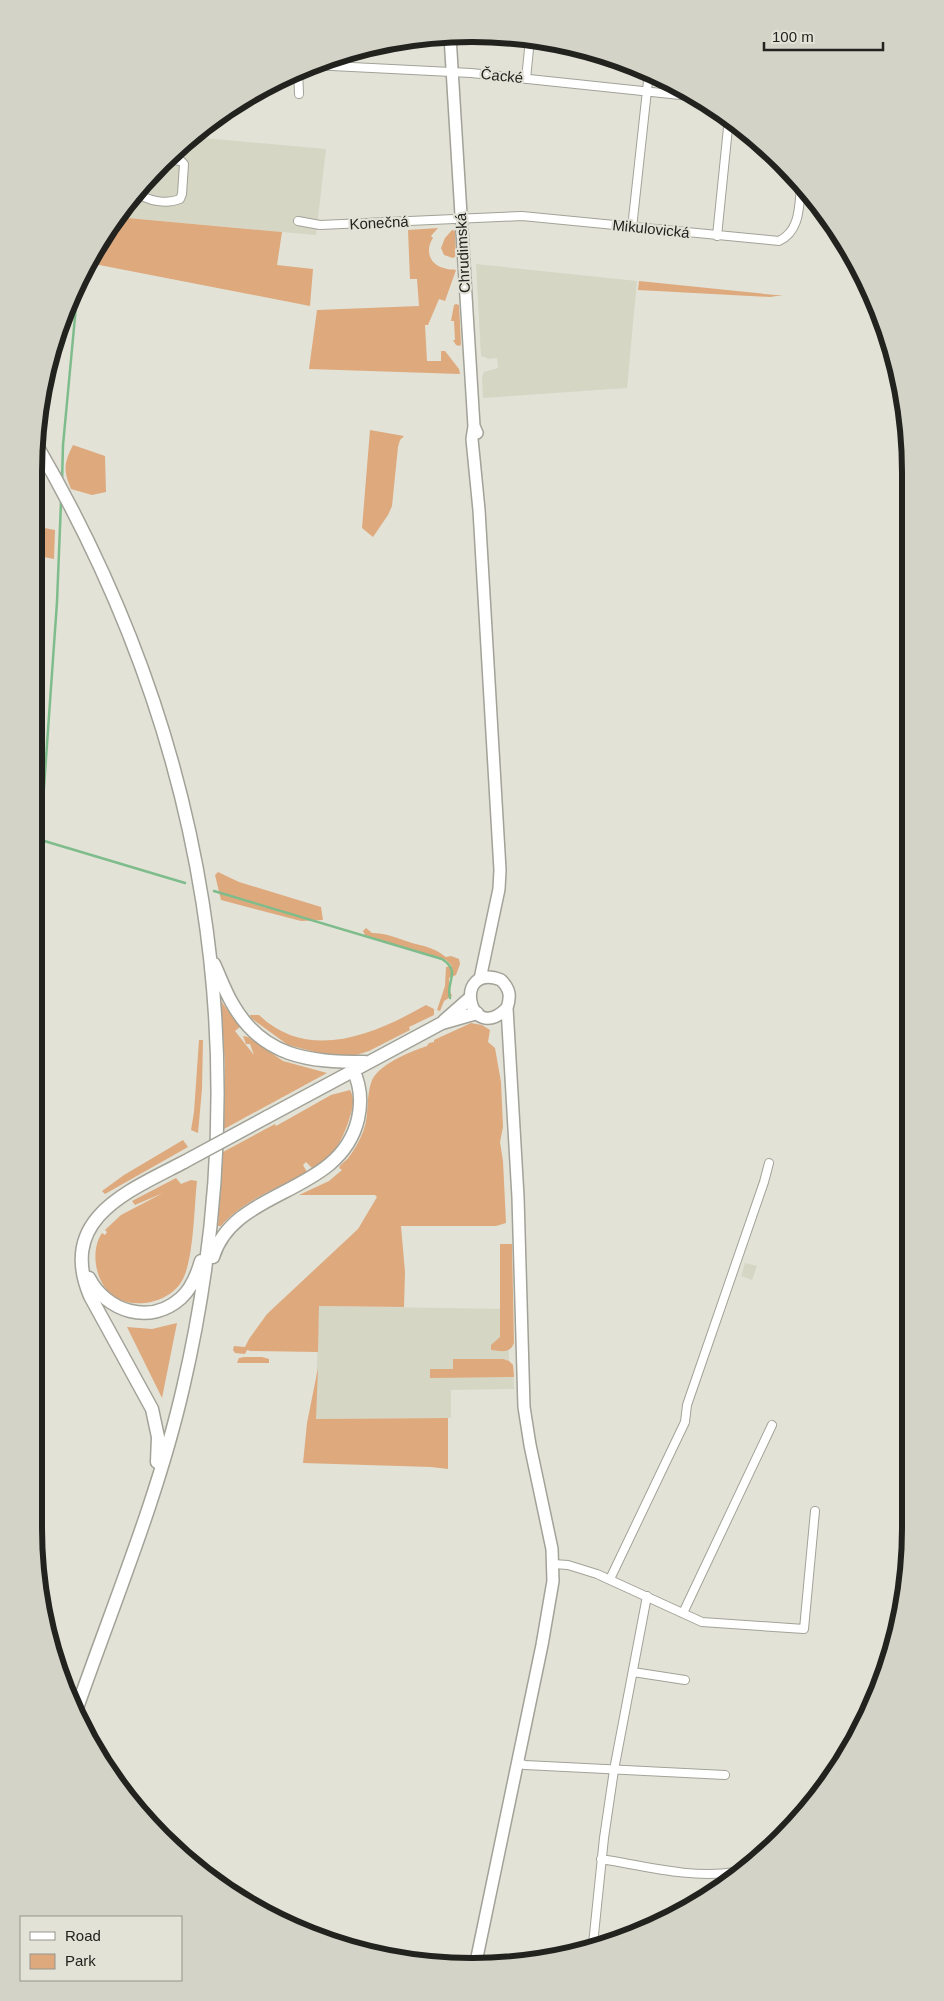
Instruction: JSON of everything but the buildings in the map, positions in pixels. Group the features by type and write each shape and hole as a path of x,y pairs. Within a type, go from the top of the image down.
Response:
{"main road":[{"name":"Chrudimská","path":"451,43 474,426 479,441 481,470 479,510"},
{"path":"474,426 472,440 479,510 500,870 499,889 487,951 480,979 470,992 469,999 477,1014 493,1018 501,1015 507,1008 510,1000 509,991 501,980 495,977 480,979"},
{"path":"43,455 67,498 118,603 147,678 163,728 191,836 202,897 210,956 218,1079 216,1167 211,1229 202,1293 182,1390 152,1494 80,1703"},
{"path":"487,951 495,977"},
{"path":"210,956 231,1002 240,1016 266,1041 282,1051 316,1061 367,1062"},
{"path":"442,1023 469,999"},
{"path":"477,1958 551,1601 553,1564 549,1532 530,1445 524,1407 518,1196 507,1008"},
{"path":"152,1494 159,1443 155,1416 141,1385 90,1296 84,1278 83,1259 86,1234 95,1219 105,1208 130,1191 352,1070 442,1023 477,1014"},
{"path":"493,1018 510,1043"},
{"path":"202,1293 216,1246 222,1235 232,1224 248,1212 323,1170 346,1146 355,1129 361,1105 360,1087 352,1070"},
{"path":"83,1259 90,1281 109,1302 128,1311 153,1312 171,1306 188,1290 198,1272 211,1229"}],"street":[{"path":"526,79 529,46"},
{"name":"Čacké","path":"331,66 453,72 677,95"},
{"path":"298,79 299,94"},
{"path":"632,228 648,81"},
{"path":"717,236 728,127"},
{"path":"143,197 171,202 180,199 184,164 181,161 176,161"},
{"name":"Mikulovická","path":"461,218 522,216 779,241 786,238 796,224 800,195"},
{"name":"Konečná","path":"298,221 320,225 461,218"},
{"path":"610,1579 685,1422 687,1405 769,1163"},
{"path":"684,1614 772,1425"},
{"path":"553,1564 568,1565 610,1579 702,1622 804,1629 815,1511"},
{"path":"593,1941 601,1859 614,1770 647,1596"},
{"path":"633,1672 685,1680"},
{"path":"517,1763 525,1765 725,1775"},
{"path":"601,1859 682,1873 729,1873"}],"shaded area":[{"path":"203,138 326,149 316,235 126,218 168,168"},
{"path":"476,264 637,281 627,388 483,398 482,377 484,372 498,368 497,358 489,359 481,356"},
{"path":"745,1263 757,1266 752,1280 741,1276"},
{"path":"319,1306 507,1309 509,1361 513,1365 514,1389 451,1390 451,1418 315,1419"}],"green space":[{"path":"126,218 282,232 277,265 313,269 310,306 96,264"},
{"path":"438,228 431,236 433,238 429,247 430,256 435,264 447,269 456,270 445,301 439,299 428,325 425,325 427,361 441,361 441,351 445,351 459,369 460,374 309,369 317,310 419,306 417,279 410,279 408,230"},
{"path":"452,230 455,231 456,256 453,258 444,255 441,248 445,238"},
{"path":"639,281 783,295 770,297 638,290"},
{"path":"454,305 459,305 460,346 456,345 453,340 455,340 454,321 451,321"},
{"path":"370,430 404,436 400,440 398,447 392,506 373,537 362,528"},
{"path":"73,445 105,456 106,492 92,495 71,489 66,467"},
{"path":"42,528 55,530 54,559 42,557"},
{"path":"218,872 239,882 321,907 323,920 301,921 221,900 215,875"},
{"path":"366,928 372,933 431,948 446,957 451,956 459,959 460,964 456,975 449,978 449,989 452,996 444,1001 440,1011 437,1010 445,986 446,967 452,966 446,960 365,935 363,931"},
{"path":"221,1001 240,1027 235,1031 254,1055 250,1044 246,1044 243,1036 248,1037 283,1061 327,1073 224,1129 225,1066"},
{"path":"426,1005 434,1009 434,1015 409,1027 410,1030 369,1051 356,1055 331,1056 288,1045 251,1018 250,1015 259,1015 278,1030 299,1038 320,1041 364,1034 385,1026"},
{"path":"471,1023 482,1025 490,1030 488,1042 495,1048 501,1082 503,1127 500,1142 503,1161 506,1223 496,1226 401,1226 405,1272 404,1307 319,1306 318,1352 247,1350 245,1354 235,1353 233,1350 234,1346 245,1347 267,1314 358,1229 377,1197 375,1195 299,1195 329,1181 342,1170 339,1168 340,1166 353,1151 364,1129 369,1089 374,1076 379,1070 394,1060 427,1046 429,1043 434,1042 434,1040"},
{"path":"199,1040 203,1040 202,1089 198,1133 191,1130"},
{"path":"350,1090 353,1102 351,1113 343,1135 331,1154 312,1168 306,1162 303,1165 307,1172 250,1202 239,1209 221,1226 218,1226 223,1152 275,1124 276,1126 331,1095"},
{"path":"183,1140 188,1147 105,1194 102,1191 124,1175"},
{"path":"176,1178 181,1184 191,1180 197,1181 191,1245 187,1270 183,1279 171,1293 154,1301 134,1303 116,1298 109,1293 99,1277 95,1259 98,1241 102,1233 105,1235 107,1232 105,1230 121,1215 163,1193 135,1205 132,1201"},
{"path":"500,1244 512,1244 514,1343 510,1349 502,1351 491,1350 491,1345 500,1337"},
{"path":"177,1323 162,1398 127,1327 152,1329"},
{"path":"262,1357 269,1359 269,1363 237,1363 239,1358"},
{"path":"453,1359 503,1359 513,1365 514,1377 430,1378 430,1369 453,1369"},
{"path":"318,1368 316,1419 448,1418 448,1469 303,1463 307,1423"}],"waterway":[{"path":"62,482 63,445 76,306"},
{"path":"42,816 57,602 61,502"},
{"path":"42,840 185,883"},
{"path":"214,891 442,959 451,968 450,998"}]}
